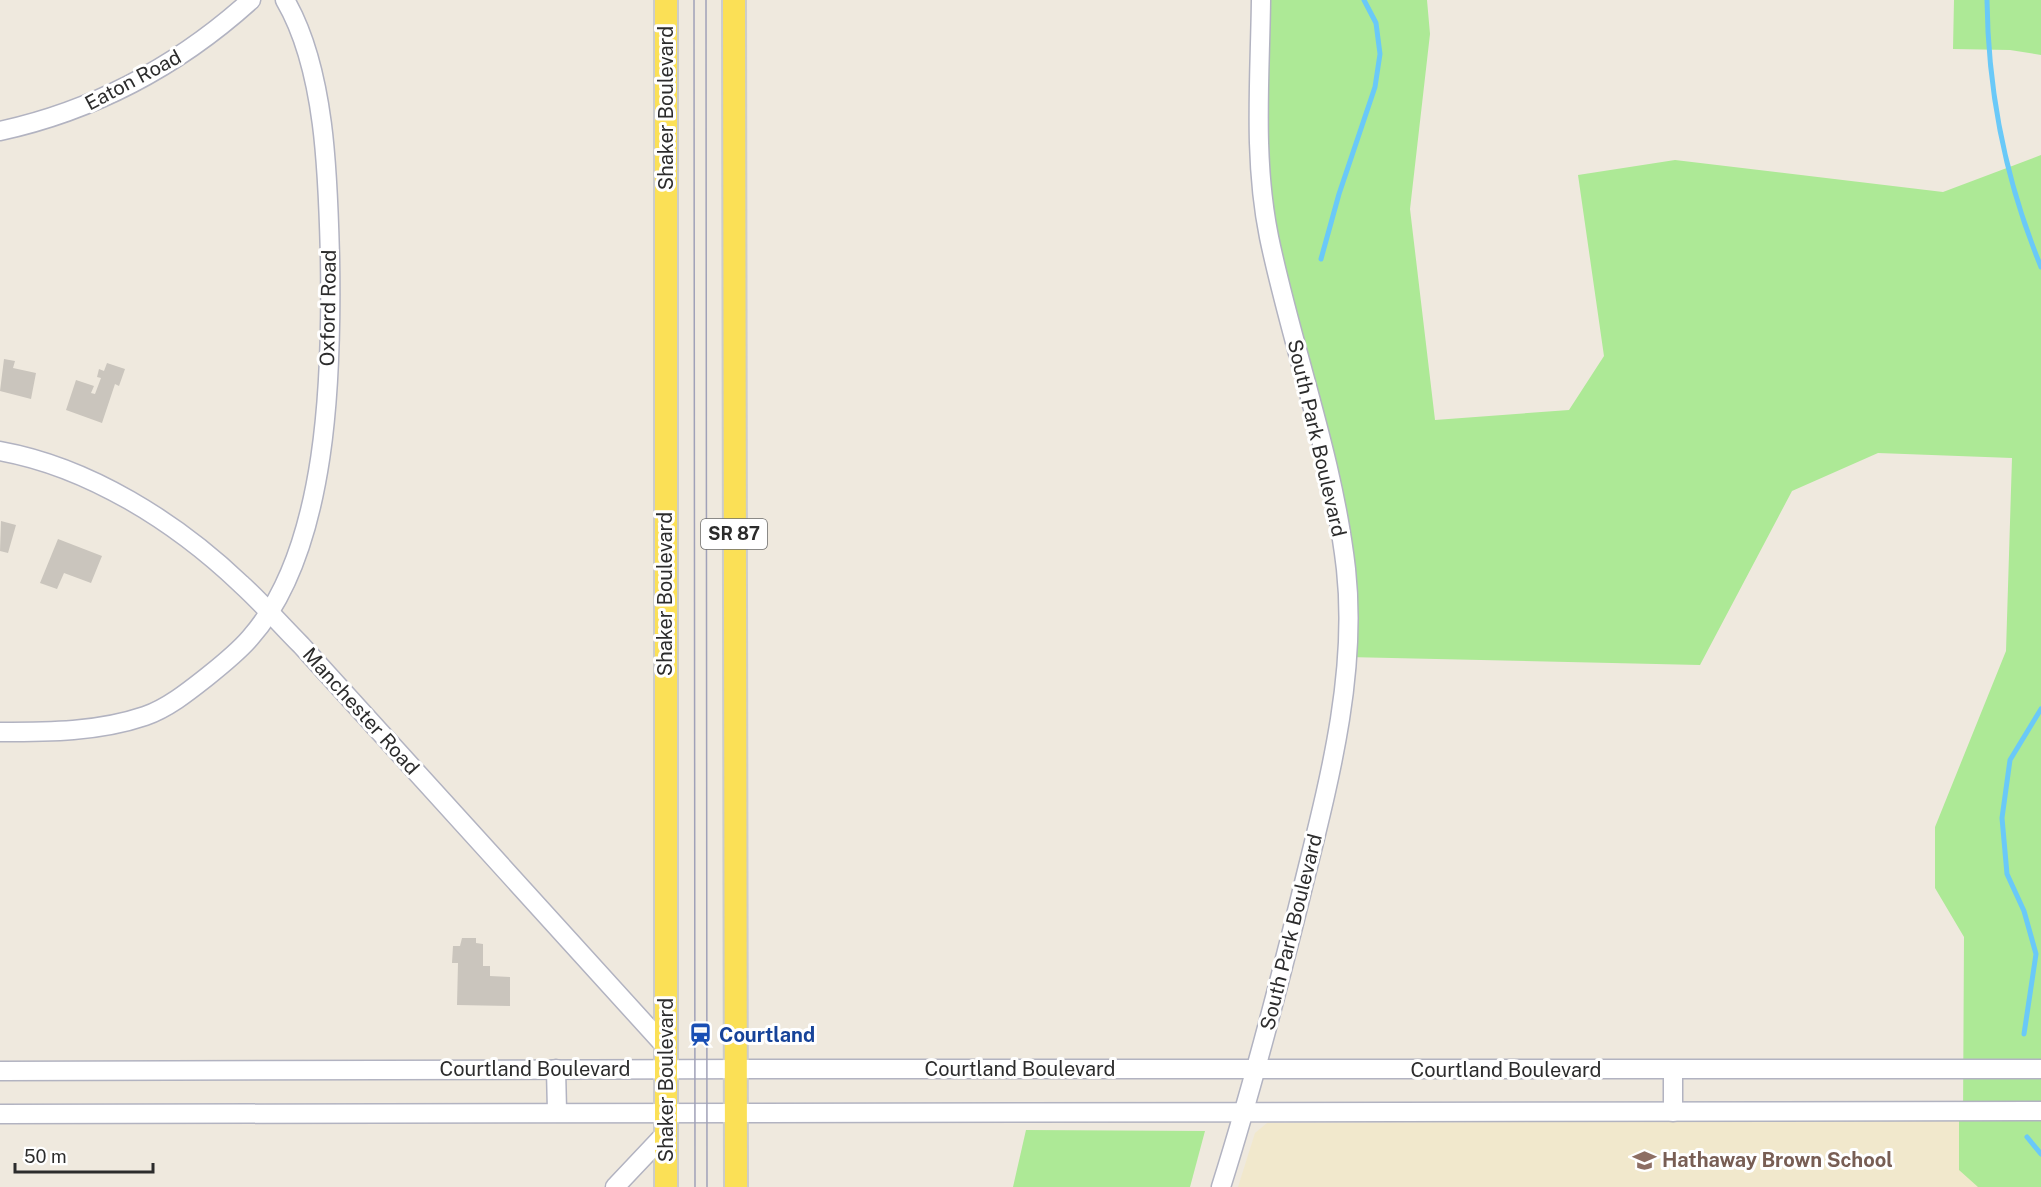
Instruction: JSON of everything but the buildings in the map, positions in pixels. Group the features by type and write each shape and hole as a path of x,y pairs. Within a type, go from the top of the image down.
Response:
{"main road":[{"name":"Shaker Boulevard","path":"666,0 666,1187"},
{"name":"SR 87","path":"734,0 736,1187"}],"street":[{"name":"Eaton Road","path":"0,131 66,113 130,86 193,47 251,0"},
{"name":"Oxford Road","path":"0,732 70,730 146,715 174,700 219,667 251,637 269,613 292,570 309,514 326,398 330,306 326,184 318,104 308,58 285,0"},
{"name":"South Park Boulevard","path":"1221,1187 1257,1070 1326,792 1337,739 1348,649 1346,571 1334,492 1269,236 1257,155 1261,0"},
{"name":"Manchester Road","path":"0,451 71,471 140,508 212,559 269,613 665,1046"},
{"path":"556,1069 557,1111"},
{"name":"Courtland Boulevard","path":"0,1071 2041,1069"},
{"path":"1673,1070 1673,1112"},
{"path":"0,1114 557,1111 666,1122 736,1111 2041,1111"},
{"path":"615,1187 666,1122"}],"shaded area":[{"name":"Hathaway Brown School","path":"2041,1120 2041,1187 1238,1187 1255,1133 1267,1123"}],"green space":[{"path":"1261,0 1427,0 1430,34 1410,209 1435,420 1569,410 1604,356 1578,175 1675,160 1943,192 2041,155 2041,1187 1978,1187 1959,1170 1959,1120 1963,1119 1964,937 1935,888 1935,827 2006,651 2012,458 1878,453 1792,491 1700,665 1347,657 1346,571 1269,236"},
{"path":"1954,0 2041,0 2041,55 2010,50 1953,49"},
{"path":"1026,1130 1205,1131 1190,1187 1013,1187"}],"waterway":[{"path":"1321,259 1339,194 1375,87 1380,54 1376,23 1364,0"},
{"path":"1987,0 1991,69 2001,136 2018,202 2041,267"},
{"path":"2024,1034 2036,954 2024,911 2007,874 2002,818 2010,760 2041,709"},
{"path":"2027,1137 2041,1154"}],"tram line":[{"path":"694,0 695,1187"},
{"path":"706,0 707,1187"}],"place":[{"name":"Courtland","path":"701,1035"},
{"name":"Hathaway Brown School","path":"1644,1160"}]}
